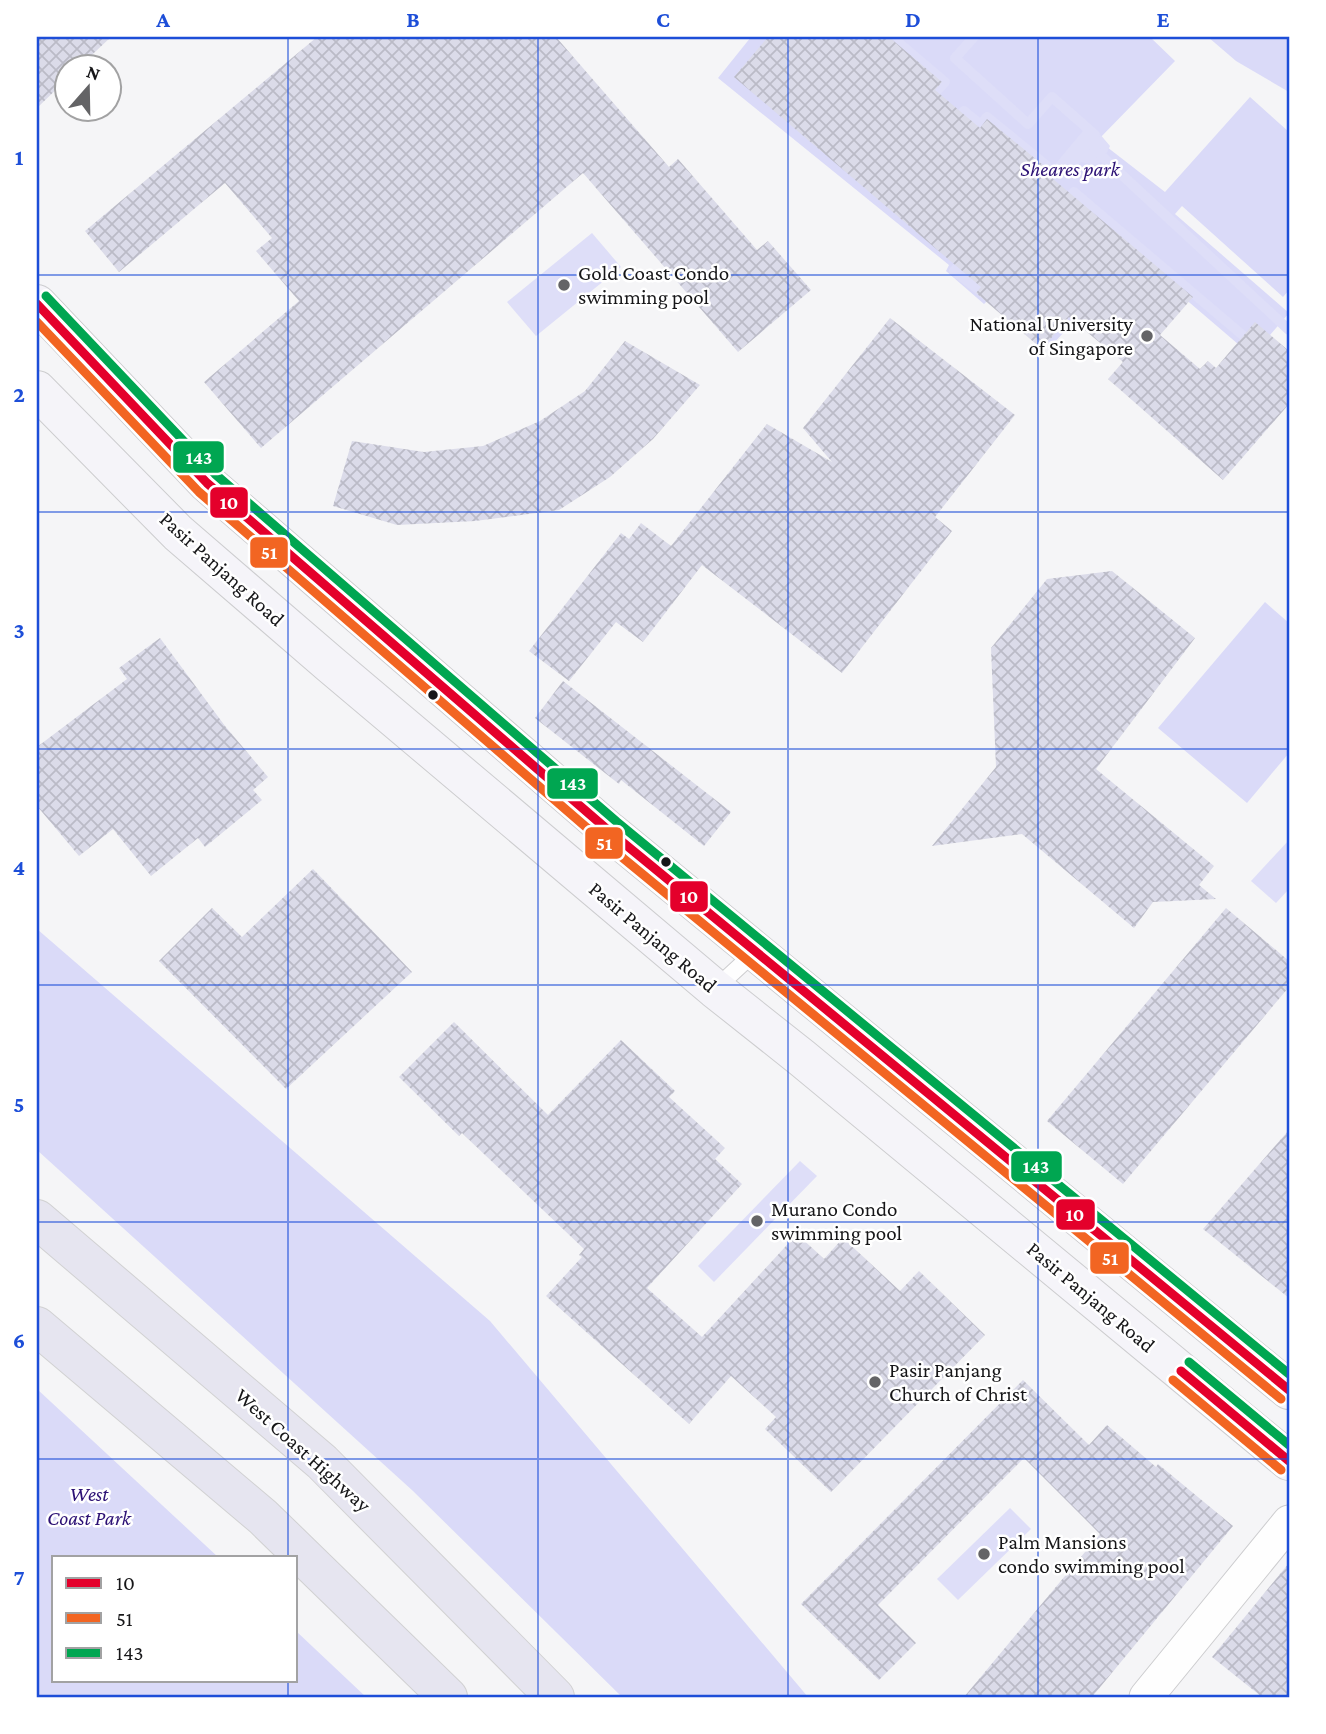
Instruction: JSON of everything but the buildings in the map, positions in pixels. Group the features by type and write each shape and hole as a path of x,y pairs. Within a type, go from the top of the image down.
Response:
{"highway":[{"name":"West Coast Highway","path":"37,1219 322,1462 555,1697"},
{"path":"37,1326 263,1517 448,1697"}],"main road":[{"path":"37,304 207,483 619,840 1289,1390"},
{"name":"Pasir Panjang Road","path":"37,390 187,541 715,989 823,1075 1289,1461"}],"street":[{"path":"1152,1695 1289,1522"}],"lane":[{"path":"715,989 755,952"}],"green space":[{"name":"National University of Singapore","path":"751,37 1150,37 1175,61 1098,140 1165,192 1250,97 1289,132 1289,290 1283,297 1182,206 1175,214 1289,313 1252,356 1135,256 1051,346 991,297 984,304 946,271 949,265 718,78"},
{"path":"1208,37 1289,37 1289,92 1236,61"},
{"path":"1265,602 1289,623 1289,753 1247,803 1158,728"},
{"path":"37,929 490,1321 808,1697 622,1697 413,1491 37,1150"},
{"name":"West Coast Park","path":"37,1389 217,1556 52,1556 52,1682 298,1682 298,1633 366,1697 37,1697"}],"shaded area":[{"path":"1087,126 1099,133 1110,146 1103,161 1095,165 1081,162 1069,174 1060,174 1053,169 1056,163"},
{"name":"Gold Coast Condo swimming pool","path":"592,233 621,267 536,336 507,302"},
{"path":"1289,840 1289,889 1276,903 1251,881"},
{"name":"Murano Condo swimming pool","path":"800,1161 817,1176 714,1282 698,1266"},
{"name":"Palm Mansions condo swimming pool","path":"1010,1508 1031,1529 958,1600 937,1579"}],"waterway":[{"path":"892,37 945,82 928,101"},
{"path":"974,37 955,58 1028,124 1052,97 1095,135"},
{"path":"954,123 964,111 981,125 987,117 1047,166 1033,181"},
{"path":"1094,149 1289,330"},
{"path":"1064,203 1074,192 1253,344"},
{"path":"967,256 954,271 982,292 989,285"}],"transit line":[{"name":"143","path":"46,296 215,474 617,822 1289,1374"},
{"name":"10","path":"37,304 207,483 609,831 1289,1390"},
{"name":"51","path":"37,322 199,492 601,840 1281,1399"},
{"name":"143","path":"1189,1362 1289,1445"},
{"name":"10","path":"1181,1371 1289,1461"},
{"name":"51","path":"1173,1380 1281,1470"}],"place":[{"name":"Gold Coast Condo swimming pool","path":"564,285"},
{"name":"National University of Singapore","path":"1147,336"},
{"name":"Murano Condo swimming pool","path":"757,1221"},
{"name":"Pasir Panjang Church of Christ","path":"875,1382"},
{"name":"Palm Mansions condo swimming pool","path":"984,1554"}],"park label":[{"name":"Sheares park","path":"1070,169"}]}
